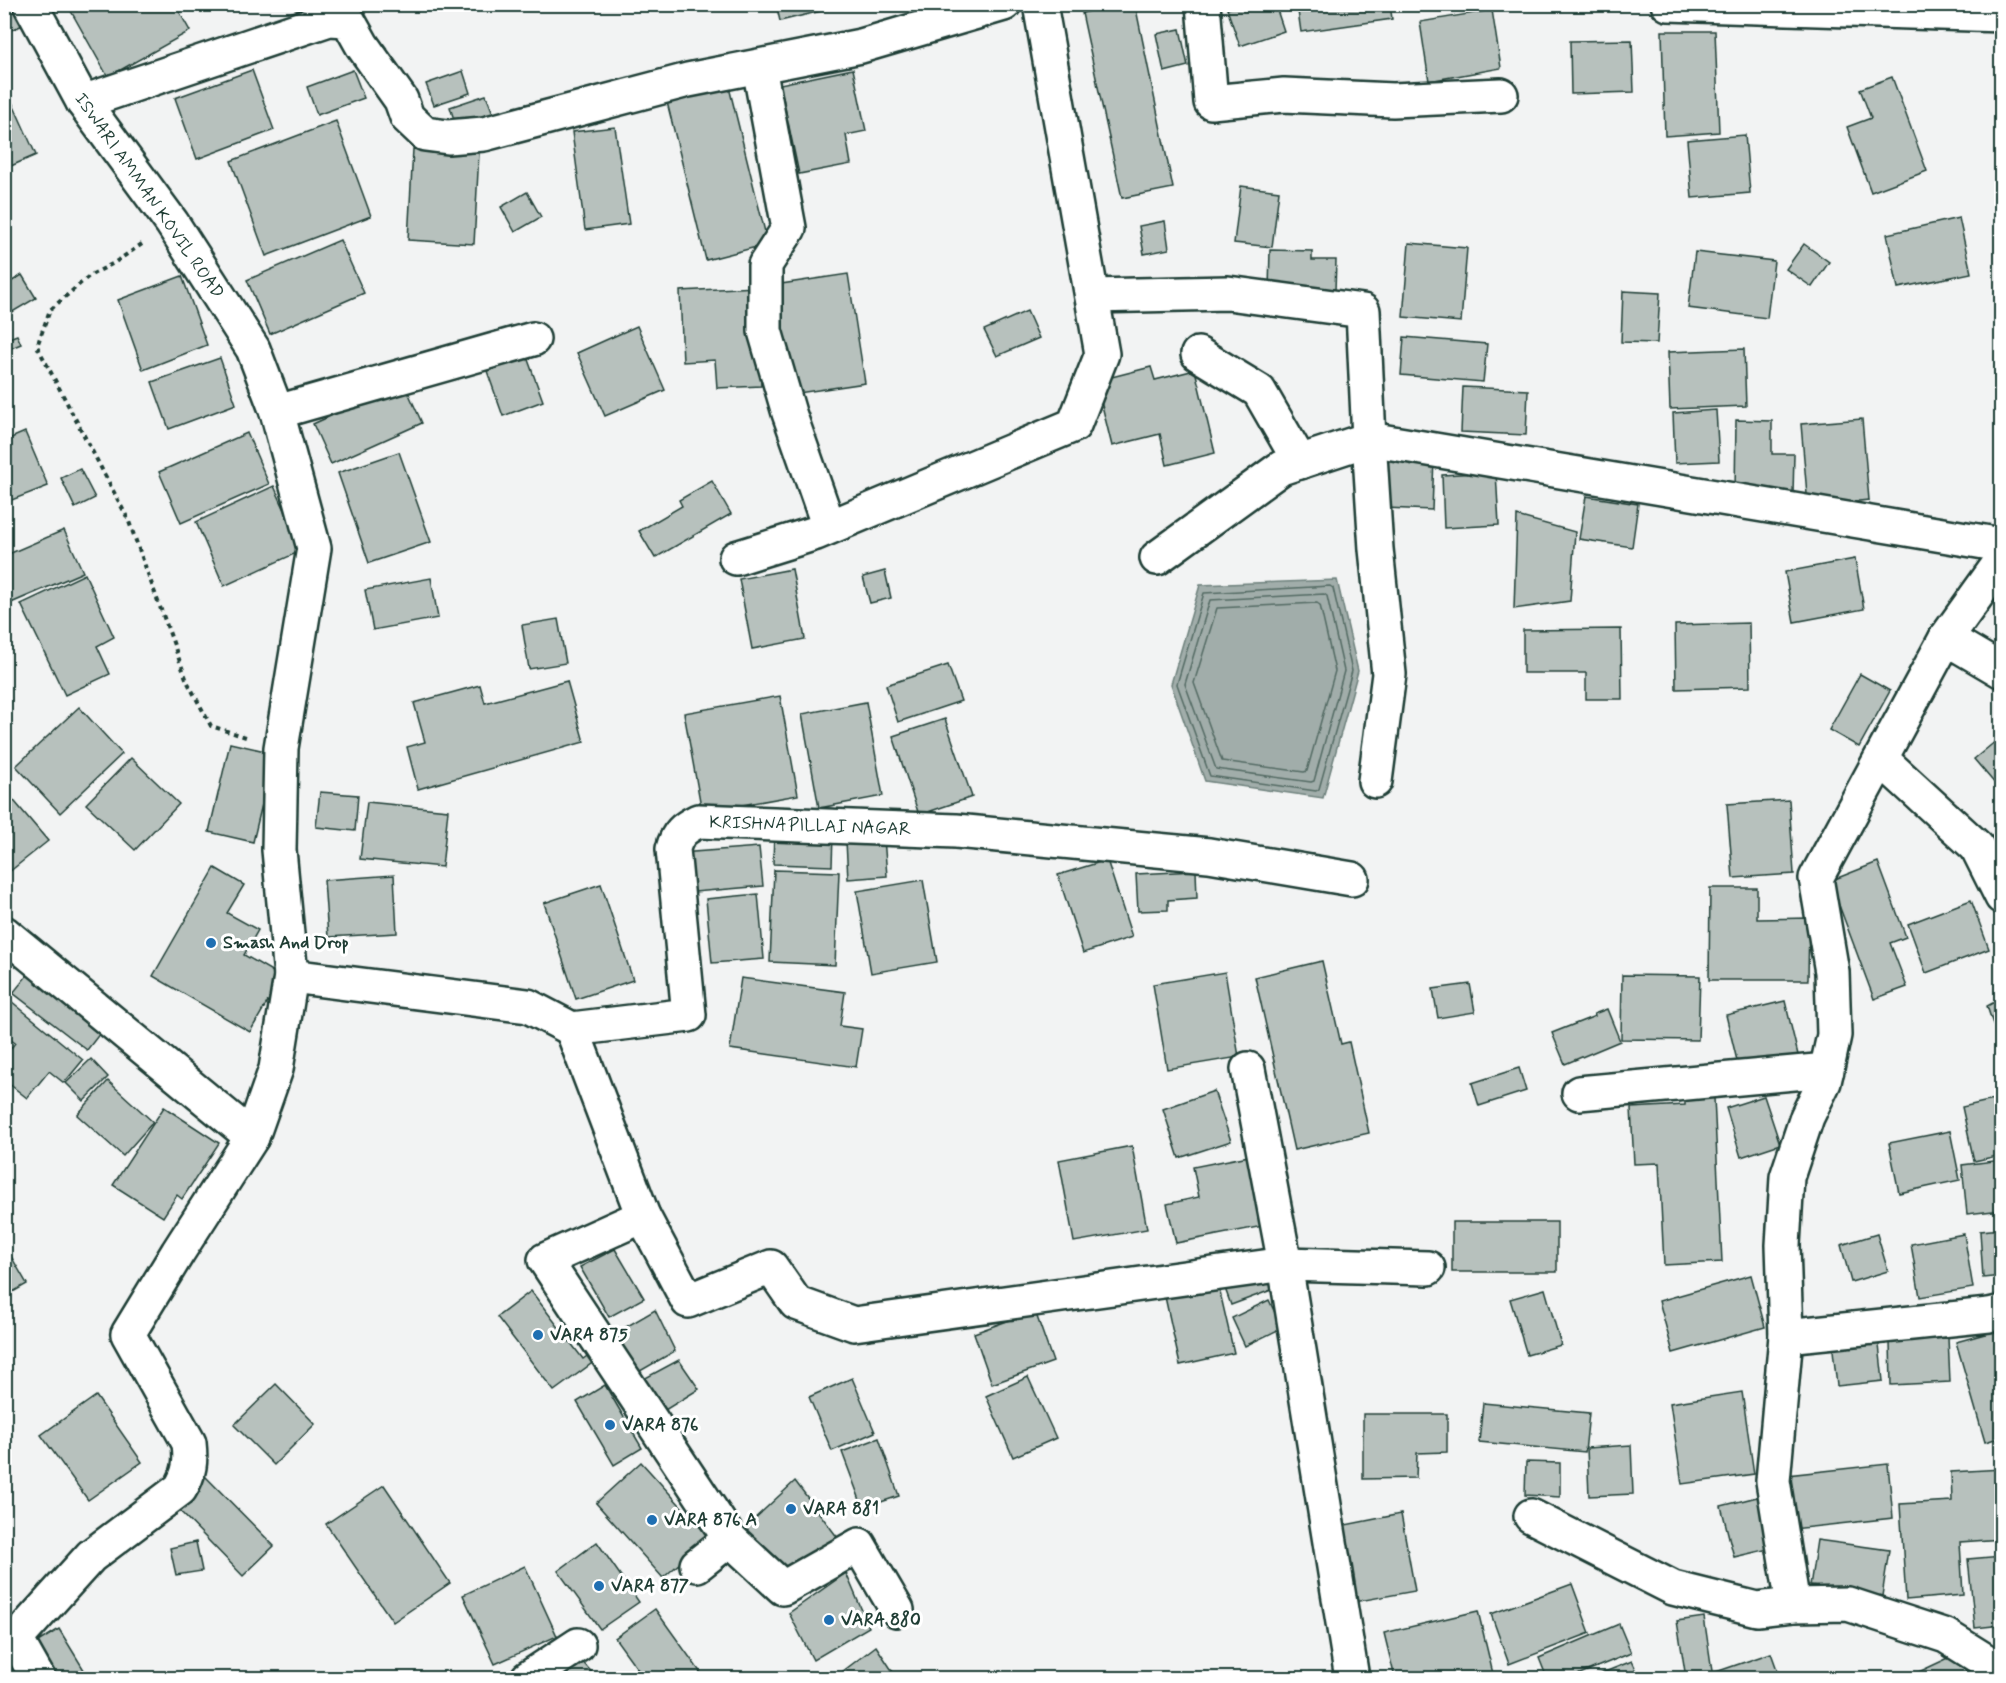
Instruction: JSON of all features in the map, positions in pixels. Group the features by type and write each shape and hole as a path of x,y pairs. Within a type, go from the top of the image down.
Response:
{"street":[{"name":"ISWARI AMMAN KOVIL ROAD","path":"30,4 83,102 172,223 253,349 277,412 314,548 281,748 279,850 291,976 276,1069 252,1137 128,1334 189,1443 191,1460 188,1476 180,1489 91,1556 10,1643 38,1678"},
{"path":"83,102 328,12 348,20 362,45 401,100 407,117 425,134 448,137 484,134 688,80 861,46 1004,4"},
{"path":"736,558 829,528 1074,425 1102,354 1040,4"},
{"path":"1203,4 1211,102 1284,95 1393,100 1501,96"},
{"path":"1668,4 2001,15"},
{"path":"759,67 789,228 765,266 765,331 789,413 829,528"},
{"path":"1092,296 1228,293 1364,311 1376,549 1389,674 1375,781"},
{"path":"277,412 533,339"},
{"path":"1198,354 1258,391 1300,462"},
{"path":"1157,558 1281,468 1369,438 2001,545"},
{"path":"1793,1605 1773,1481 1786,1336 1783,1245 1787,1177 1807,1117 1824,1082 1834,1035 1832,972 1816,878 1946,638 2001,560"},
{"path":"1946,638 2001,671"},
{"path":"1881,759 1977,847 2001,897"},
{"name":"KRISHNAPILLAI NAGAR","path":"572,1029 689,1015 673,849 676,837 684,828 698,822 956,831 1209,855 1352,879"},
{"path":"4,933 252,1137"},
{"path":"291,976 528,1006 572,1029 643,1216 688,1300 771,1267 796,1303 854,1324 1285,1263 1428,1268"},
{"path":"1248,1070 1285,1263 1352,1678"},
{"path":"1579,1093 1827,1070"},
{"path":"643,1216 545,1260 730,1539 783,1588 859,1545 897,1610"},
{"path":"1786,1336 2001,1312"},
{"path":"1531,1516 1673,1588 1757,1609 1793,1605 1848,1605 1946,1636 2001,1671"},
{"path":"697,1565 730,1539"},
{"path":"528,1678 578,1645"}],"path":[{"path":"172,223 114,263 89,276 50,310 37,346 128,519 187,681 212,726 281,748"}],"water":[{"path":"1337,580 1358,671 1323,798 1205,781 1171,684 1200,585"}],"building":[{"path":"4,4 22,4 30,22 4,33"},
{"path":"67,4 175,4 190,31 108,77"},
{"path":"776,4 850,4 780,21"},
{"path":"1122,4 1135,4 1173,188 1122,198 1082,13"},
{"path":"1240,4 1275,4 1284,31 1240,46 1227,9"},
{"path":"1297,4 1390,4 1392,19 1301,32"},
{"path":"1492,10 1501,68 1429,81 1420,22"},
{"path":"1180,29 1188,66 1164,72 1156,34"},
{"path":"1662,31 1715,31 1719,132 1665,136"},
{"path":"1632,40 1634,92 1571,94 1570,41"},
{"path":"853,69 866,131 846,135 851,164 799,174 780,84"},
{"path":"252,70 274,130 197,159 175,98"},
{"path":"353,70 364,98 317,115 307,87"},
{"path":"463,71 470,93 434,105 426,84"},
{"path":"1892,77 1927,171 1871,192 1847,127 1871,118 1860,89"},
{"path":"729,87 768,244 706,260 667,102"},
{"path":"486,95 494,116 457,129 450,107"},
{"path":"12,102 36,155 4,169 4,106"},
{"path":"336,121 371,216 266,256 231,161"},
{"path":"615,127 629,224 585,230 572,132"},
{"path":"1745,135 1750,193 1692,198 1687,140"},
{"path":"413,149 479,153 474,244 408,240"},
{"path":"1241,186 1279,191 1272,247 1234,243"},
{"path":"527,192 541,217 515,232 501,207"},
{"path":"1959,218 1971,273 1898,288 1887,234"},
{"path":"1165,221 1169,249 1144,254 1139,226"},
{"path":"340,240 364,293 270,334 247,280"},
{"path":"1409,243 1467,248 1461,322 1403,317"},
{"path":"1804,244 1829,262 1812,287 1786,269"},
{"path":"1270,250 1312,251 1312,260 1336,260 1335,291 1269,290"},
{"path":"1695,252 1774,261 1767,318 1688,308"},
{"path":"848,274 865,383 785,395 768,286"},
{"path":"22,275 36,298 4,317 4,286"},
{"path":"182,276 207,345 143,370 118,300"},
{"path":"756,287 761,386 717,388 715,360 683,362 680,291"},
{"path":"1623,291 1660,293 1657,343 1621,342"},
{"path":"1027,311 1039,338 997,356 984,330"},
{"path":"637,326 665,390 605,416 577,353"},
{"path":"17,335 21,344 4,351 4,340"},
{"path":"1404,337 1487,344 1483,382 1401,375"},
{"path":"1744,349 1746,406 1670,409 1668,352"},
{"path":"527,357 543,401 503,416 487,371"},
{"path":"220,358 236,404 169,429 152,382"},
{"path":"1151,367 1155,380 1195,370 1215,453 1167,465 1160,434 1112,446 1096,381"},
{"path":"404,383 422,423 331,464 313,424"},
{"path":"1463,387 1528,390 1526,435 1461,432"},
{"path":"1716,410 1719,461 1675,463 1673,413"},
{"path":"1862,419 1869,500 1808,506 1801,424"},
{"path":"1736,420 1772,421 1772,454 1794,454 1793,494 1735,493"},
{"path":"25,432 48,486 4,503 4,441"},
{"path":"247,433 269,484 181,523 159,472"},
{"path":"399,452 431,542 369,563 338,473"},
{"path":"1388,456 1434,458 1432,510 1385,508"},
{"path":"80,469 95,498 75,508 61,478"},
{"path":"1496,472 1499,525 1444,528 1442,475"},
{"path":"712,481 731,514 655,558 639,531 682,506 679,500"},
{"path":"274,486 303,550 224,586 196,522"},
{"path":"1586,496 1638,504 1632,547 1579,539"},
{"path":"1517,516 1575,532 1570,601 1514,609"},
{"path":"64,530 83,572 4,606 4,556"},
{"path":"1855,559 1864,609 1794,622 1785,572"},
{"path":"792,569 805,639 752,649 739,579"},
{"path":"885,571 891,598 870,603 863,577"},
{"path":"85,574 114,637 97,646 110,674 65,695 21,604"},
{"path":"431,578 438,618 373,630 365,590"},
{"path":"558,619 566,663 529,669 522,625"},
{"path":"1749,623 1750,687 1676,689 1675,625"},
{"path":"1621,629 1622,699 1586,699 1586,673 1523,673 1523,630"},
{"path":"948,665 961,701 898,722 886,685"},
{"path":"1860,674 1890,691 1859,747 1829,730"},
{"path":"567,681 584,742 418,789 407,747 425,742 414,703 480,685 485,703"},
{"path":"780,696 798,795 702,812 684,713"},
{"path":"866,702 883,796 819,808 802,714"},
{"path":"79,707 122,754 60,813 16,766"},
{"path":"945,719 972,797 919,815 893,736"},
{"path":"2002,736 2002,792 1974,759"},
{"path":"230,743 274,753 253,842 209,832"},
{"path":"131,758 179,804 135,850 86,804"},
{"path":"4,789 48,841 4,876"},
{"path":"320,792 358,795 355,831 316,827"},
{"path":"1789,800 1794,874 1733,878 1727,804"},
{"path":"367,802 448,810 442,867 360,859"},
{"path":"774,832 833,834 832,866 773,864"},
{"path":"884,838 887,876 848,879 846,841"},
{"path":"759,847 763,886 683,893 680,853"},
{"path":"1107,860 1132,937 1083,953 1058,875"},
{"path":"1878,862 1906,937 1890,943 1907,987 1874,999 1830,881"},
{"name":"Smash And Drop","path":"215,868 244,885 227,913 258,930 244,955 282,977 250,1032 153,976"},
{"path":"774,870 839,872 835,965 770,962"},
{"path":"1196,871 1197,898 1168,900 1168,910 1138,911 1136,874"},
{"path":"394,875 397,933 328,937 324,880"},
{"path":"923,880 937,962 871,973 857,891"},
{"path":"601,884 633,980 576,999 544,903"},
{"path":"1710,888 1757,888 1757,919 1809,918 1808,980 1709,980"},
{"path":"758,894 764,959 712,963 706,899"},
{"path":"1971,900 1989,949 1926,973 1908,924"},
{"path":"1322,961 1341,1044 1349,1042 1369,1133 1294,1150 1255,977"},
{"path":"1225,972 1239,1057 1167,1069 1153,984"},
{"path":"29,973 104,1028 87,1050 13,993"},
{"path":"1622,975 1700,976 1698,1040 1621,1039"},
{"path":"741,978 845,992 840,1026 862,1029 856,1067 730,1049"},
{"path":"1470,984 1475,1012 1438,1018 1433,989"},
{"path":"2002,998 2002,1052 1987,1006"},
{"path":"11,1001 83,1060 64,1083 49,1071 27,1098 4,1080 4,1057 15,1043 4,1035 4,1008"},
{"path":"1785,1001 1799,1059 1740,1073 1726,1015"},
{"path":"1607,1009 1620,1041 1565,1064 1552,1033"},
{"path":"91,1059 108,1077 84,1101 66,1083"},
{"path":"1519,1068 1526,1091 1479,1106 1472,1083"},
{"path":"108,1081 153,1122 123,1156 77,1115"},
{"path":"1214,1091 1231,1141 1179,1158 1163,1109"},
{"path":"1764,1096 1780,1144 1741,1157 1726,1108"},
{"path":"1714,1098 1722,1262 1664,1265 1659,1163 1634,1164 1631,1108 1685,1105 1685,1100"},
{"path":"2002,1098 2002,1155 1974,1161 1962,1107"},
{"path":"164,1107 219,1143 182,1199 177,1195 163,1217 113,1185"},
{"path":"1950,1131 1960,1180 1899,1193 1889,1143"},
{"path":"1132,1146 1147,1229 1074,1242 1059,1160"},
{"path":"1249,1156 1263,1226 1176,1243 1167,1204 1199,1197 1193,1167"},
{"path":"2002,1160 2002,1210 1967,1214 1962,1165"},
{"path":"1452,1222 1557,1222 1557,1272 1452,1272"},
{"path":"2002,1229 2002,1276 1983,1278 1980,1231"},
{"path":"1877,1234 1888,1271 1851,1282 1841,1245"},
{"path":"1964,1234 1973,1288 1920,1297 1911,1244"},
{"path":"4,1244 27,1284 4,1297"},
{"path":"1268,1247 1282,1286 1231,1305 1217,1266"},
{"path":"615,1249 644,1298 609,1317 580,1267"},
{"path":"1213,1262 1234,1353 1180,1365 1160,1274"},
{"path":"1751,1275 1765,1327 1673,1353 1659,1301"},
{"path":"1545,1289 1561,1345 1527,1355 1510,1299"},
{"name":"VARA 875","path":"531,1291 583,1359 590,1354 595,1361 554,1391 497,1317"},
{"path":"1269,1300 1282,1328 1245,1346 1232,1318"},
{"path":"655,1310 675,1351 635,1374 612,1335"},
{"path":"1035,1311 1053,1362 992,1384 974,1333"},
{"path":"1996,1331 2002,1351 2002,1437 1985,1442 1956,1342"},
{"path":"1878,1336 1883,1381 1837,1386 1832,1341"},
{"path":"1948,1338 1950,1382 1891,1385 1890,1341"},
{"path":"679,1360 699,1389 657,1415 638,1382"},
{"path":"1028,1377 1056,1438 1013,1457 986,1396"},
{"path":"852,1378 875,1432 832,1451 809,1397"},
{"path":"276,1384 315,1424 274,1465 234,1425"},
{"name":"VARA 876","path":"605,1385 642,1448 614,1465 577,1402"},
{"path":"1742,1392 1754,1474 1682,1484 1670,1403"},
{"path":"96,1396 142,1462 88,1500 41,1435"},
{"path":"1483,1403 1589,1413 1585,1452 1479,1442"},
{"path":"1363,1414 1447,1414 1447,1452 1417,1453 1416,1478 1363,1479"},
{"path":"879,1438 899,1496 863,1508 842,1452"},
{"path":"1631,1445 1633,1494 1589,1496 1587,1448"},
{"name":"VARA 876 A","path":"641,1462 709,1537 663,1578 596,1503"},
{"path":"1526,1462 1560,1463 1560,1497 1525,1495"},
{"path":"1888,1464 1893,1518 1793,1529 1787,1475"},
{"path":"2002,1469 2002,1539 1960,1542 1963,1595 1906,1600 1900,1504 1952,1501 1951,1472"},
{"path":"205,1476 274,1546 243,1576 175,1506"},
{"name":"VARA 881","path":"795,1481 844,1546 781,1575 735,1537"},
{"path":"384,1485 450,1583 393,1622 326,1524"},
{"path":"1761,1496 1773,1548 1734,1557 1721,1506"},
{"path":"1401,1514 1415,1591 1354,1602 1340,1526"},
{"path":"1817,1540 1889,1550 1882,1596 1810,1586"},
{"path":"196,1542 202,1571 176,1575 170,1548"},
{"name":"VARA 877","path":"597,1542 639,1602 600,1629 558,1571"},
{"path":"2002,1556 2002,1625 1975,1628 1968,1559"},
{"path":"525,1566 557,1636 495,1664 463,1595"},
{"name":"VARA 880","path":"846,1573 869,1627 813,1660 789,1613"},
{"path":"1572,1584 1590,1633 1509,1664 1491,1614"},
{"path":"655,1609 701,1673 694,1678 644,1678 615,1638"},
{"path":"1478,1611 1494,1678 1395,1678 1384,1633"},
{"path":"1704,1617 1713,1678 1686,1678 1677,1621"},
{"path":"1619,1624 1631,1653 1570,1678 1547,1678 1539,1658"},
{"path":"59,1629 89,1678 53,1678 33,1645"},
{"path":"876,1646 897,1678 834,1678"},
{"path":"1771,1653 1780,1678 1715,1678 1713,1673"},
{"path":"1957,1654 1969,1678 1908,1677"},
{"path":"578,1657 597,1678 553,1678"},
{"path":"1632,1661 1640,1678 1590,1678"}],"place":[{"name":"Smash And Drop","path":"211,943"},
{"name":"VARA 875","path":"538,1335"},
{"name":"VARA 876","path":"610,1425"},
{"name":"VARA 881","path":"791,1509"},
{"name":"VARA 876 A","path":"652,1520"},
{"name":"VARA 877","path":"599,1586"},
{"name":"VARA 880","path":"829,1620"}]}
